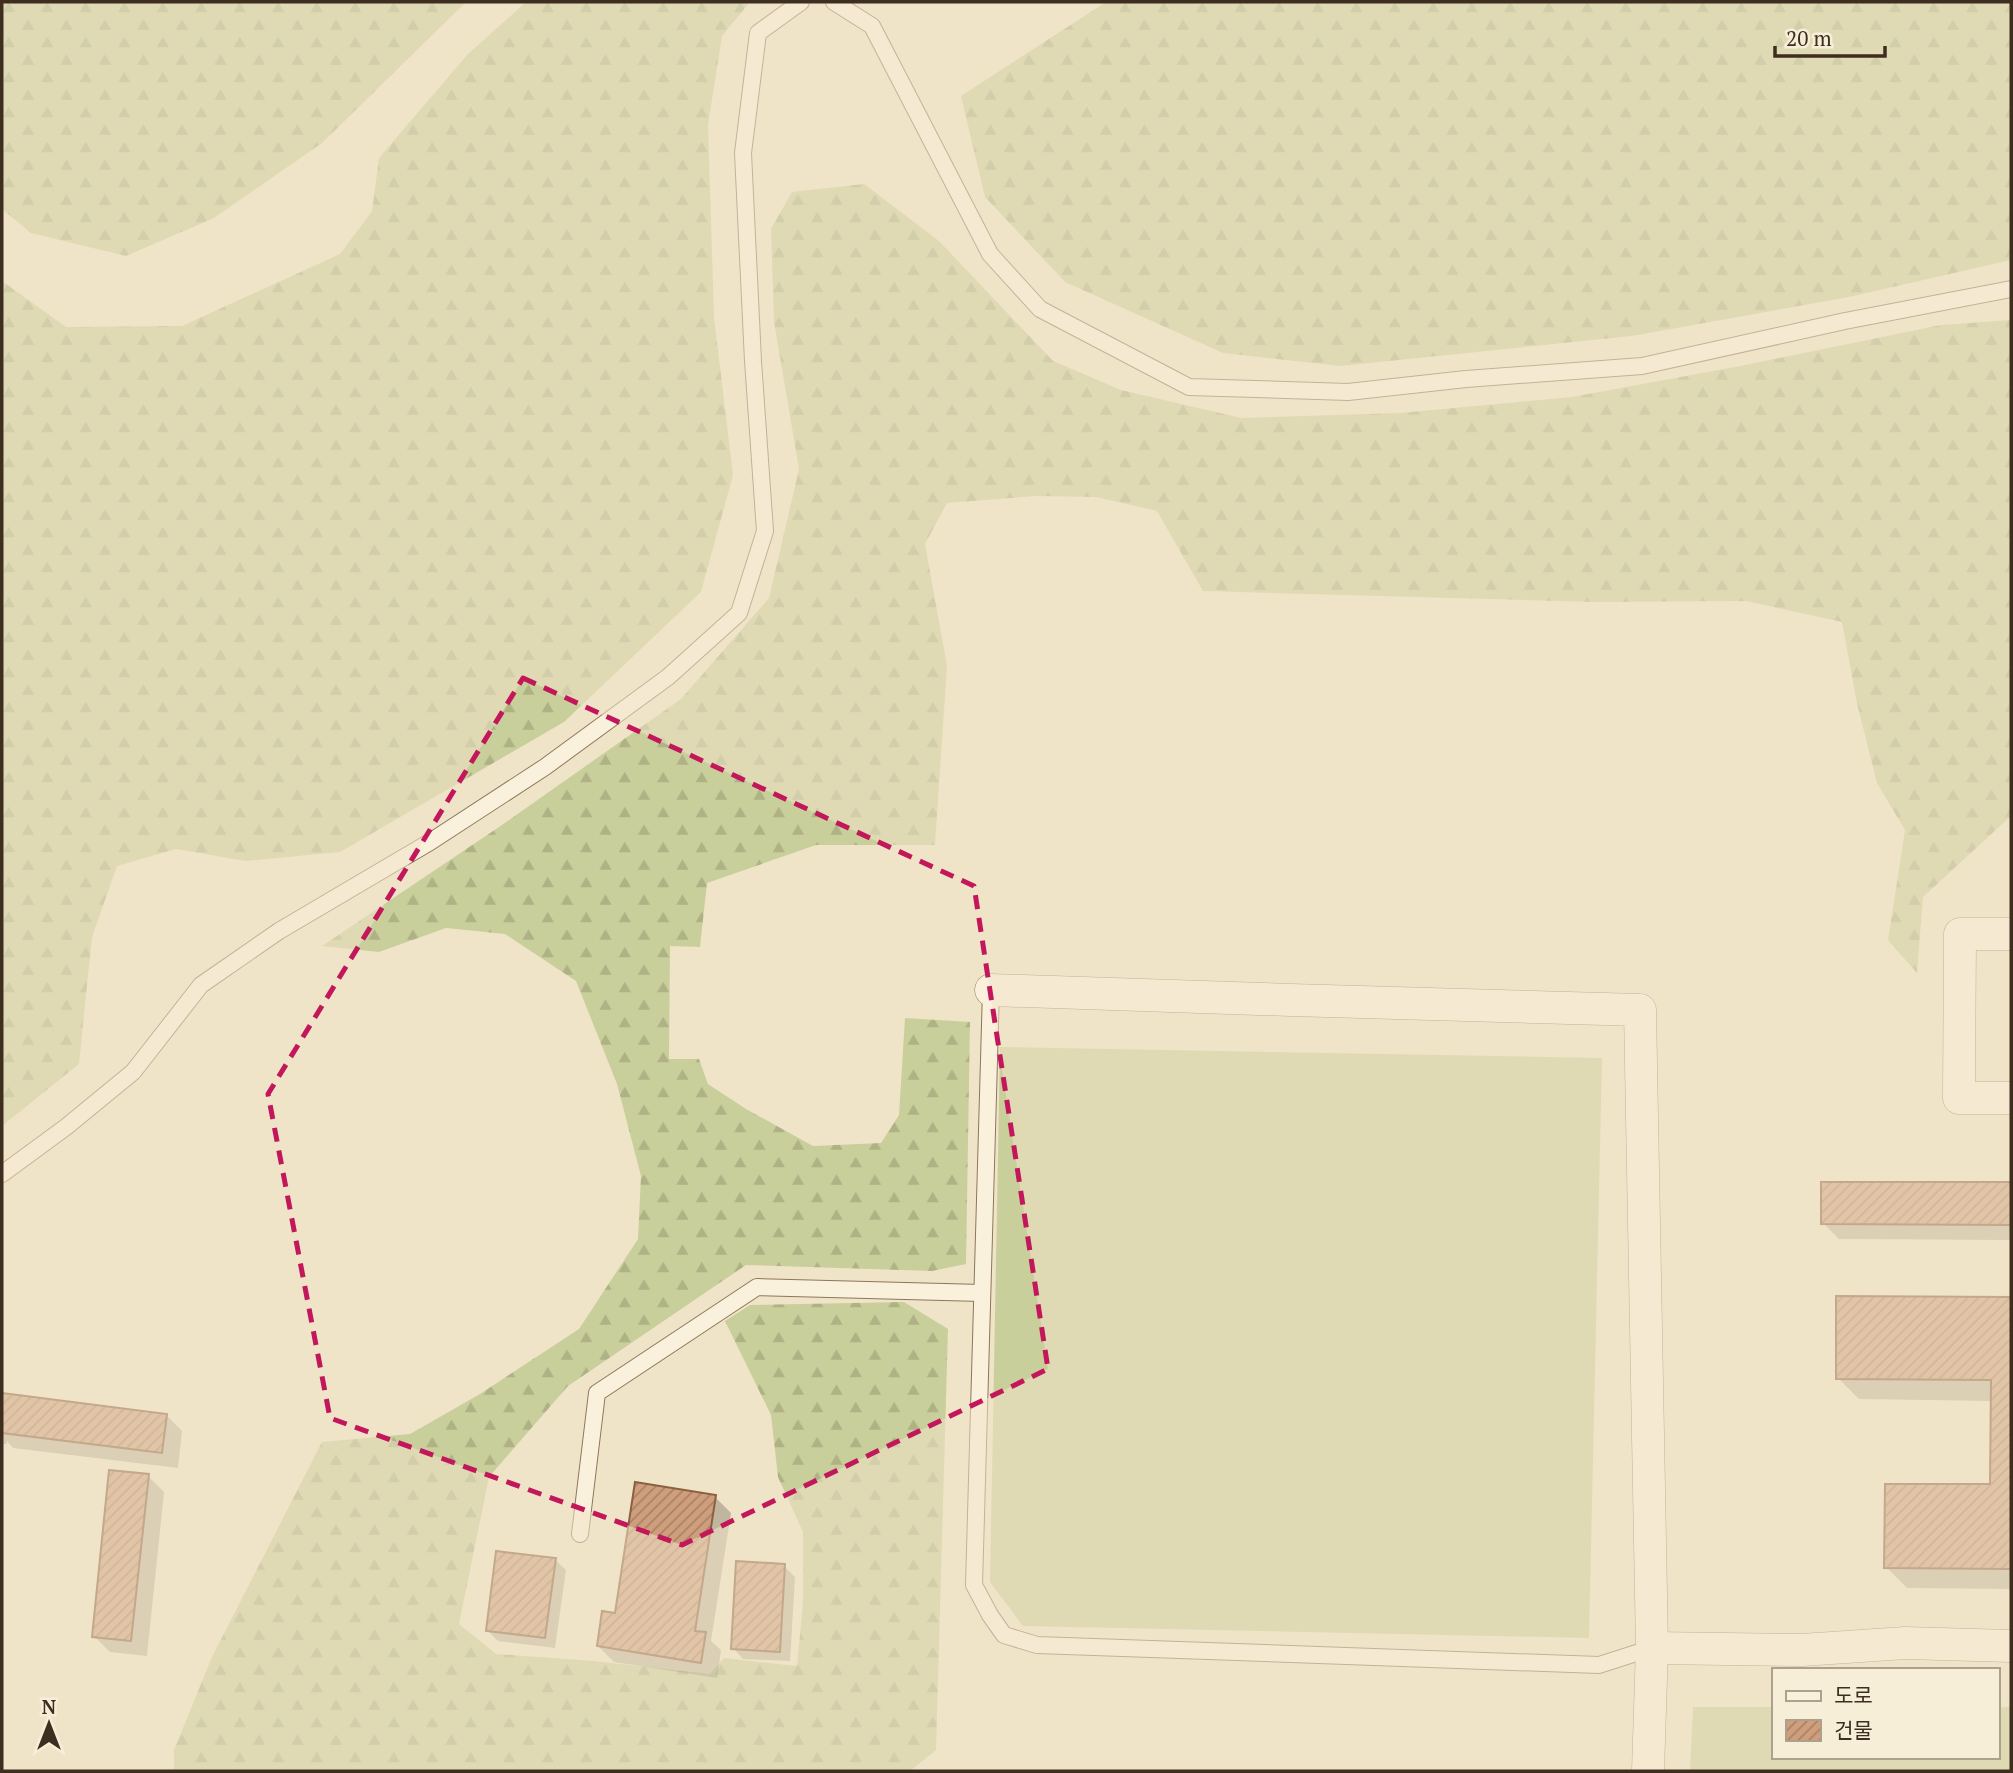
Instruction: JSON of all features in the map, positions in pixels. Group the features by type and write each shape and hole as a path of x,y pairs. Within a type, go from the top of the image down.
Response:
{"street":[{"path":"2011,934 1960,934 1959,1070 1959,1098 2011,1098"},
{"path":"991,989 1640,1010 1652,1648 1648,1771"},
{"path":"1652,1648 1802,1650 1905,1643 2011,1646"}],"lane":[{"path":"2,1174 66,1128 133,1072 201,985 279,931 430,842 545,766 668,677 739,613 765,531 753,361 743,153 758,33 801,2"},
{"path":"834,2 872,26 990,254 1031,300 1040,309 1189,387 1348,392 1480,378 1642,366 1845,321 2011,289"},
{"path":"991,989 974,1585 989,1615 1004,1635 1037,1644 1599,1665 1652,1648"},
{"path":"580,1534 597,1393 757,1287 982,1293"}],"highlighted area":[{"path":"523,678 974,886 1048,1369 682,1545 330,1418 268,1094"}],"green space":[{"path":"2,2 466,2 322,143 214,218 126,256 31,233 2,209"},
{"path":"526,2 750,2 722,36 708,125 714,317 733,475 701,592 564,722 340,852 245,861 176,849 117,866 92,937 79,1064 2,1126 2,281 66,327 182,326 340,254 372,211 379,158 467,55"},
{"path":"1106,2 2011,2 2011,260 1849,297 1632,336 1340,366 1223,353 1065,282 985,197 961,96"},
{"path":"864,184 939,241 1053,361 1121,390 1241,418 1400,413 1572,397 1941,325 2011,320 2011,816 1923,897 1917,973 1888,940 1905,830 1877,783 1857,703 1842,622 1746,601 1596,602 1203,591 1157,511 1096,497 1036,496 947,503 925,544 947,666 935,845 816,845 707,883 700,947 670,946 669,1059 699,1059 708,1084 746,1109 813,1146 881,1143 899,1115 905,1018 970,1022 966,1264 932,1271 746,1265 568,1386 489,1477 459,1624 496,1654 710,1674 724,1658 797,1666 803,1603 803,1532 778,1477 771,1415 725,1321 750,1305 904,1302 948,1329 936,1750 910,1771 174,1771 174,1750 212,1657 322,1442 410,1434 480,1394 579,1329 638,1239 641,1176 617,1084 576,981 505,934 446,928 379,952 322,946 499,827 681,699 769,598 799,469 774,322 771,229 792,192"},
{"path":"1000,1047 1602,1058 1589,1638 1023,1626 990,1582"},
{"path":"1693,1707 1772,1707 1772,1759 1999,1759 1999,1707 2011,1707 2011,1771 1690,1771"}],"building":[{"path":"1821,1182 2011,1182 2011,1225 1821,1224"},
{"path":"1836,1296 2011,1297 2011,1569 1884,1568 1885,1484 1990,1484 1991,1380 1836,1379"},
{"path":"2,1393 167,1414 162,1453 2,1433"},
{"path":"109,1470 149,1474 131,1641 92,1637"},
{"path":"635,1482 716,1495 695,1631 706,1632 701,1663 597,1646 602,1611 615,1613"},
{"path":"496,1551 556,1558 545,1638 486,1631"},
{"path":"736,1561 785,1564 780,1652 731,1649"}]}
